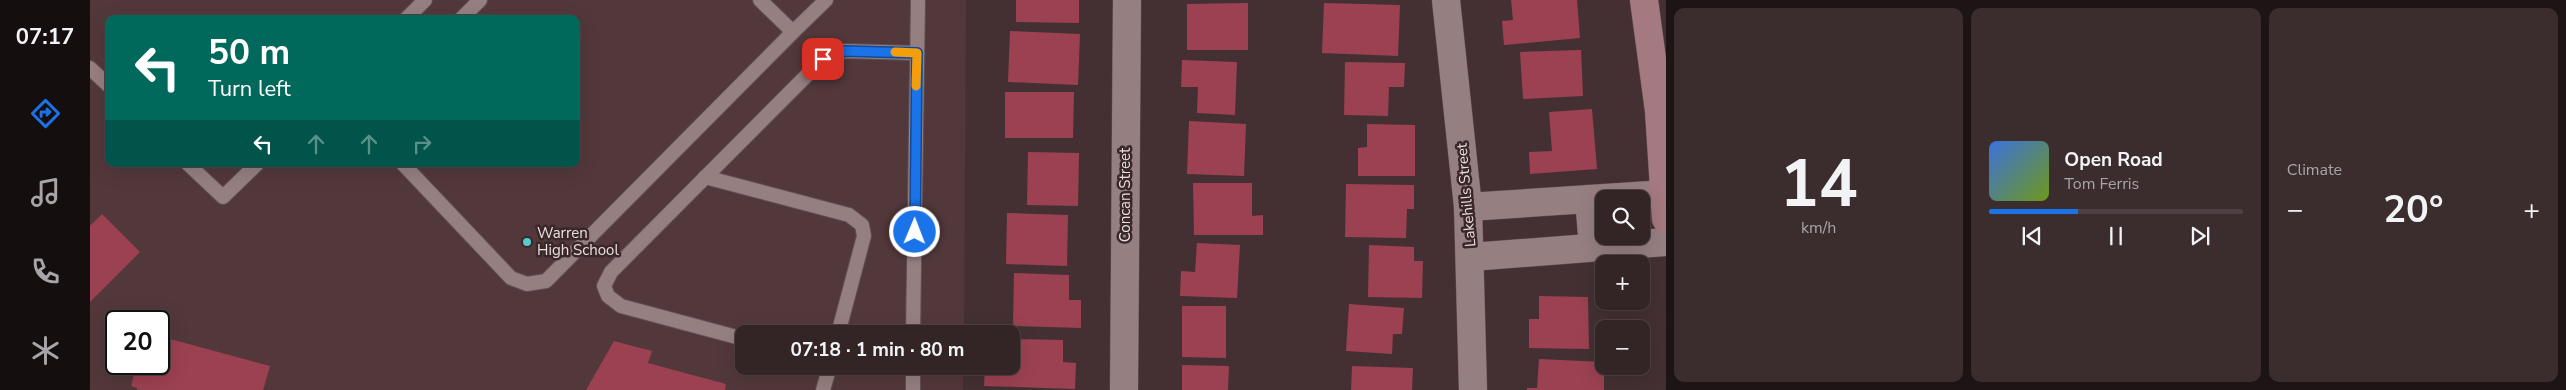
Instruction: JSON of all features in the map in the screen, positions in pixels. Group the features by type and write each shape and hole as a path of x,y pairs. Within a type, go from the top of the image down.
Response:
{"main road":[{"path":"1644,0 1659,111 1665,202"}],"street":[{"name":"Concan Street","path":"1124,390 1126,0"},
{"name":"Lakehills Street","path":"1446,0 1468,207 1471,257 1473,390"},
{"path":"1590,199 1593,248"},
{"path":"1468,207 1590,199 1665,202"},
{"path":"1471,257 1666,242"}],"lane":[{"path":"410,15 425,0"},
{"path":"465,15 480,0"},
{"path":"760,0 793,32"},
{"path":"406,167 511,278 528,284 546,281 826,0"},
{"path":"913,325 918,0"},
{"path":"735,337 621,306 608,296 604,286 611,272 823,59 845,51 917,53"},
{"path":"90,68 105,82"},
{"path":"191,167 223,197 254,167"},
{"path":"705,177 849,215 862,225 864,236 840,325"},
{"path":"824,390 828,375"},
{"path":"913,375 913,390"}],"shaded area":[{"name":"Warren High School","path":"90,0 966,0 964,325 735,325 735,375 963,375 963,390 90,390"}],"building":[{"path":"1016,0 1079,0 1079,23 1016,22"},
{"path":"1511,0 1577,0 1580,38 1504,45 1502,21 1513,20"},
{"path":"1248,3 1248,50 1187,50 1187,4"},
{"path":"1324,3 1400,5 1398,56 1322,53"},
{"path":"1010,31 1080,34 1078,85 1008,82"},
{"path":"1581,50 1583,96 1523,99 1520,52"},
{"path":"1182,60 1237,62 1235,115 1197,113 1198,87 1181,87"},
{"path":"1345,62 1405,63 1404,87 1389,87 1388,116 1344,115"},
{"path":"1005,92 1074,92 1073,138 1005,138"},
{"path":"1592,109 1597,169 1530,174 1529,152 1552,151 1549,112"},
{"path":"1189,121 1246,124 1244,176 1187,174"},
{"path":"1367,124 1415,125 1415,176 1358,176 1358,148 1367,147"},
{"path":"1028,152 1079,153 1078,206 1027,205"},
{"path":"1193,183 1252,183 1252,216 1263,215 1263,235 1194,235"},
{"path":"1346,184 1414,185 1414,209 1407,209 1406,238 1345,237"},
{"path":"1007,213 1068,215 1067,266 1006,264"},
{"path":"102,214 140,252 90,302 90,226"},
{"path":"1197,243 1240,245 1237,298 1180,296 1181,271 1195,272"},
{"path":"1369,245 1414,247 1414,261 1423,261 1422,298 1368,297"},
{"path":"1014,273 1069,275 1069,300 1081,300 1081,328 1013,325"},
{"path":"1539,296 1588,297 1589,349 1529,348 1529,319 1539,319"},
{"path":"1349,304 1404,308 1402,334 1393,334 1392,354 1346,351"},
{"path":"1182,306 1226,306 1226,358 1182,357"},
{"path":"170,339 270,366 263,390 137,390 137,388 131,386 134,375 170,375"},
{"path":"1020,339 1063,340 1063,362 1076,363 1075,389 984,386 985,375 1020,375"},
{"path":"614,341 652,351 648,363 726,384 725,390 586,390"},
{"path":"1539,359 1595,362 1595,375 1604,375 1604,390 1527,390 1527,388 1537,388"},
{"path":"1182,365 1229,366 1228,390 1182,390"},
{"path":"1352,366 1413,368 1412,390 1351,390"}],"slow traffic":[{"path":"895,52 917,53 916,86"}],"place":[{"name":"Warren High School","path":"527,242"}],"route":[{"path":"823,59 845,51 917,53 915,232"}]}
